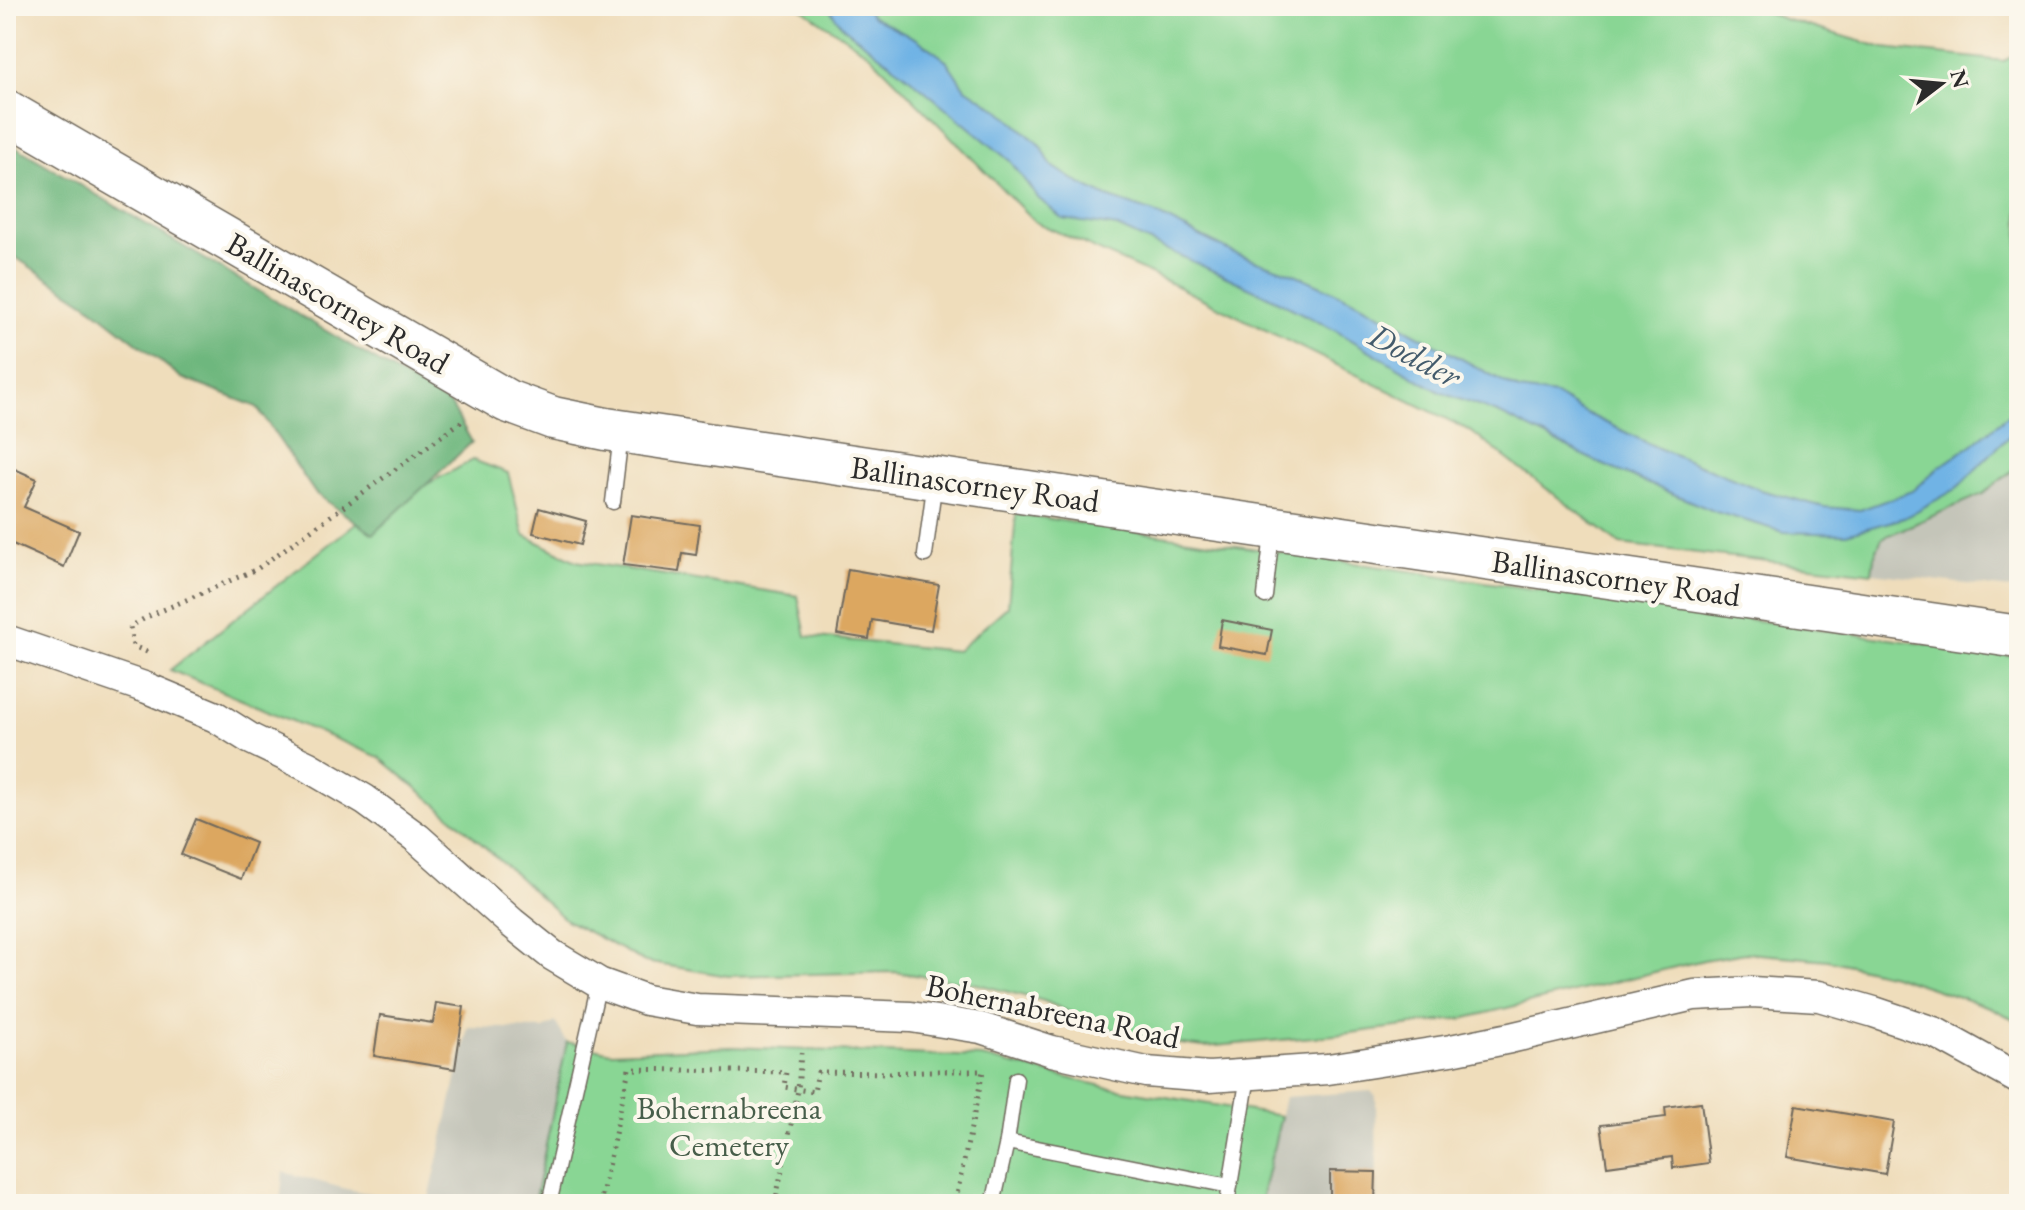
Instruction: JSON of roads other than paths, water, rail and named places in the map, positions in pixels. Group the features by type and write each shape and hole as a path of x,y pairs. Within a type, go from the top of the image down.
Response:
{"main road":[{"name":"Ballinascorney Road","path":"6,111 507,401 553,418 935,479 2019,637"}],"street":[{"name":"Bohernabreena Road","path":"6,640 147,688 216,717 251,739 307,766 365,800 407,831 552,955 599,983 646,1000 697,1009 911,1017 981,1028 1052,1051 1146,1072 1209,1077 1328,1069 1451,1050 1694,995 1752,992 1819,996 1874,1012 1936,1033 2019,1079"}],"lane":[{"path":"613,502 622,431"},
{"path":"925,555 935,479"},
{"path":"1265,596 1273,527"},
{"path":"549,1204 599,983"},
{"path":"1227,1204 1248,1076"},
{"path":"993,1204 1007,1142 1016,1079"},
{"path":"1007,1142 1230,1186"}],"water":[{"name":"Dodder","path":"827,6 864,6 872,16 917,39 946,60 964,87 1001,111 1041,146 1051,165 1077,182 1107,197 1154,213 1234,253 1297,275 1357,302 1519,390 1555,395 1658,448 1761,490 1824,507 1860,510 1912,491 2019,406 2019,426 1956,489 1904,518 1846,534 1784,532 1716,512 1599,463 1500,414 1440,392 1336,331 1268,296 1117,227 1063,219 1038,198 1010,161 843,27"}],"park label":[{"name":"Bohernabreena Cemetery","path":"729,1126"}]}
